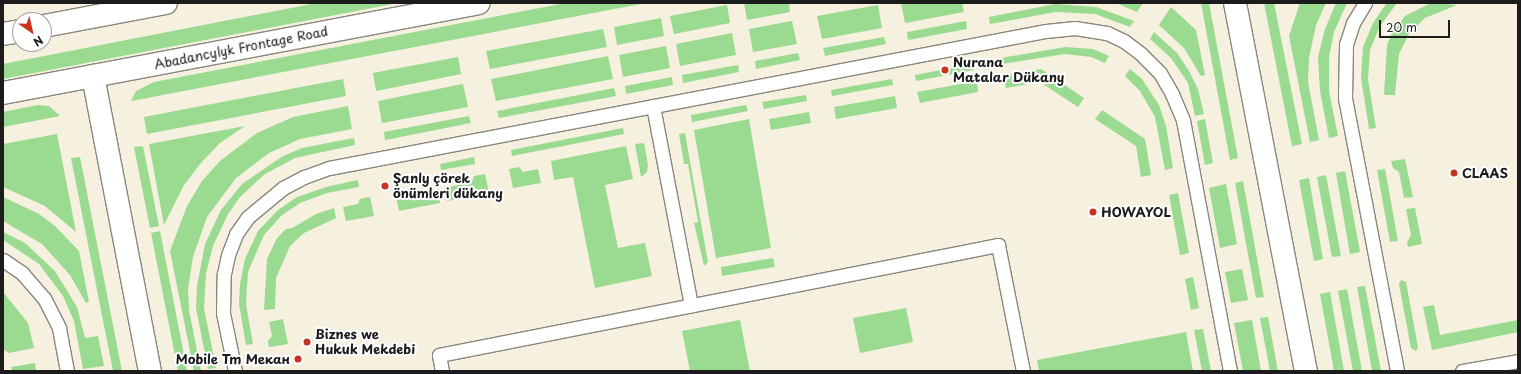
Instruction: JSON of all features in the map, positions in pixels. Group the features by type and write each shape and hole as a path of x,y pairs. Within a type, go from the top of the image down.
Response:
{"street":[{"path":"52,24 166,3"},
{"name":"Abadancylyk Frontage Road","path":"3,94 479,3"},
{"path":"1235,3 1306,371"},
{"path":"92,76 150,371"}],"lane":[{"path":"1365,3 1353,23 1346,45 1345,98 1397,371"},
{"path":"235,371 223,313 224,274 228,255 236,234 248,217 283,188 329,168 1046,31 1075,28 1107,33 1141,54 1160,73 1184,120 1230,371"},
{"path":"653,106 691,305"},
{"path":"442,371 439,355 998,245 1023,371"},
{"path":"3,260 22,273 44,298 59,328 67,371"},
{"path":"1462,371 1501,368 1518,361"}],"green space":[{"path":"317,3 398,3 3,79 3,64"},
{"path":"566,3 646,3 131,101 136,91 154,82"},
{"path":"744,3 789,3 790,12 747,20"},
{"path":"901,3 962,3 964,12 905,23"},
{"path":"1116,3 1143,3 1137,12"},
{"path":"1201,3 1209,3 1238,158 1230,160"},
{"path":"1264,3 1274,3 1302,144 1292,146"},
{"path":"1300,3 1326,3 1316,25 1309,58 1308,82 1319,140 1310,142 1289,36"},
{"path":"1336,3 1347,3 1334,32 1329,57 1329,91 1338,136 1329,138 1320,91 1318,57 1325,29"},
{"path":"1397,3 1380,26 1370,50 1368,79 1376,128 1369,129 1361,78 1363,47 1373,23 1386,4"},
{"path":"1431,3 1457,5 1425,18 1409,34 1399,54 1395,95 1384,95 1387,45 1392,33 1405,16"},
{"path":"1055,4 1096,7 1134,21 1130,27 1095,14 1056,12 990,24 989,17"},
{"path":"727,5 730,23 674,34 670,16"},
{"path":"878,5 882,28 822,39 817,16"},
{"path":"1171,7 1196,30 1205,75 1201,76 1184,48 1159,25"},
{"path":"661,18 664,36 617,45 614,27"},
{"path":"792,21 797,44 753,52 749,29"},
{"path":"966,21 967,29 908,40 907,32"},
{"path":"603,29 607,47 490,69 486,51"},
{"path":"1154,32 1177,53 1189,71 1198,89 1204,114 1195,116 1188,83 1171,58 1150,39"},
{"path":"732,33 736,55 680,66 676,44"},
{"path":"884,37 886,44 825,56 823,48"},
{"path":"666,46 670,68 623,77 619,55"},
{"path":"1065,47 1093,49 1109,56 1105,63 1091,57 1065,54 1002,64 1001,58"},
{"path":"798,53 800,60 756,69 755,61"},
{"path":"608,56 613,79 496,101 491,79"},
{"path":"458,57 461,74 376,91 373,73"},
{"path":"973,64 974,70 916,81 915,75"},
{"path":"738,65 739,72 683,83 682,75"},
{"path":"1041,69 1084,98 1078,107 1040,82 1006,88 1004,76"},
{"path":"1130,69 1142,79 1159,105 1166,126 1173,168 1165,170 1155,117 1140,91 1125,76"},
{"path":"672,77 673,85 626,94 625,86"},
{"path":"343,79 346,96 147,134 144,117"},
{"path":"892,79 893,85 832,96 831,90"},
{"path":"977,81 978,92 920,103 917,92"},
{"path":"463,84 468,107 382,123 378,101"},
{"path":"614,88 616,96 499,118 497,111"},
{"path":"806,95 807,101 764,109 762,102"},
{"path":"895,96 897,108 836,119 834,107"},
{"path":"38,105 49,106 60,116 3,127 3,112"},
{"path":"746,105 748,111 692,122 691,115"},
{"path":"348,106 352,129 300,139 269,153 236,178 207,217 193,257 188,289 189,310 201,371 194,371 170,251 187,206 202,181 220,161 257,133 293,117"},
{"path":"1102,110 1145,139 1151,175 1141,177 1136,146 1095,119"},
{"path":"809,112 811,123 771,130 769,119"},
{"path":"469,116 471,123 385,140 384,132"},
{"path":"749,119 771,248 716,258 694,130"},
{"path":"1205,119 1213,163 1205,165 1197,121"},
{"path":"245,126 220,143 200,164 184,185 164,225 149,144"},
{"path":"623,128 624,134 512,156 511,150"},
{"path":"685,133 708,262 704,266 694,223 698,222 688,164 684,164 679,134"},
{"path":"57,134 76,232 45,206 3,187 3,144"},
{"path":"354,138 355,145 295,158 265,174 240,197 228,214 213,246 206,273 204,308 216,368 208,369 196,308 197,286 205,244 221,210 242,184 283,156 302,148"},
{"path":"644,143 648,165 647,172 641,177 635,144"},
{"path":"143,146 159,226 150,228 134,147"},
{"path":"626,146 633,179 605,185 618,248 645,243 652,276 595,288 573,177 554,180 551,161"},
{"path":"80,157 122,371 113,371 71,158"},
{"path":"474,157 475,164 441,170 440,164"},
{"path":"1405,159 1413,197 1404,198 1399,172 1393,168 1391,161"},
{"path":"519,167 523,172 538,169 541,183 513,188 509,169"},
{"path":"1385,169 1398,241 1390,242 1377,170"},
{"path":"1345,171 1360,252 1350,254 1336,173"},
{"path":"485,174 489,193 447,201 444,188 472,182 474,176"},
{"path":"1326,175 1341,256 1332,257 1317,177"},
{"path":"1309,178 1323,259 1314,261 1299,180"},
{"path":"358,180 359,187 327,193 300,203 282,215 264,235 248,272 246,304 253,344 246,345 239,304 240,284 245,259 258,231 278,210 297,197 326,187"},
{"path":"1243,181 1264,297 1256,298 1235,183"},
{"path":"1226,184 1237,244 1220,248 1209,188"},
{"path":"438,189 440,203 399,211 395,192 406,190 410,194"},
{"path":"1178,193 1189,253 1180,255 1169,195"},
{"path":"3,197 39,214 55,226 79,251 89,302 86,303 70,275 42,244 3,221"},
{"path":"370,197 374,216 346,221 343,207 358,204 360,199"},
{"path":"334,208 336,218 304,233 290,246 276,278 275,309 264,310 267,259 277,238 286,229 292,228 316,214"},
{"path":"1415,208 1422,244 1408,247 1407,242 1411,235 1406,209"},
{"path":"160,231 187,371 178,371 151,233"},
{"path":"3,232 25,243 55,271 77,307 85,338 98,336 104,366 83,369 74,321 63,296 39,264 3,240"},
{"path":"773,258 775,267 722,276 721,267"},
{"path":"1242,269 1248,300 1231,303 1225,272"},
{"path":"1193,277 1199,308 1191,310 1185,279"},
{"path":"1401,280 1406,282 1418,347 1416,351 1411,348 1399,284"},
{"path":"1365,286 1381,371 1372,371 1357,287"},
{"path":"1347,289 1362,371 1353,371 1338,291"},
{"path":"3,292 28,323 34,348 9,353 3,349"},
{"path":"1330,292 1344,371 1334,371 1320,294"},
{"path":"1434,305 1440,335 1518,320 1518,332 1432,350 1423,307"},
{"path":"906,308 913,342 860,353 853,318"},
{"path":"1268,317 1278,371 1270,371 1260,318"},
{"path":"283,319 288,344 269,347 268,341 272,336 269,322"},
{"path":"740,320 750,371 690,371 682,331"},
{"path":"1252,320 1261,371 1243,371 1234,323"},
{"path":"1203,329 1211,371 1202,371 1194,330"},
{"path":"1186,332 1193,371 1039,371 1037,360"},
{"path":"35,363 36,371 12,371 11,367"}],"place":[{"name":"Nurana Matalar Dükany","path":"945,70"},
{"name":"CLAAS","path":"1454,173"},
{"name":"Şanly çörek önümleri dükany","path":"385,186"},
{"name":"HOWAYOL","path":"1093,212"},
{"name":"Biznes we Hukuk Mekdebi","path":"307,342"},
{"name":"Mobile Tm Мекан","path":"298,359"}]}
